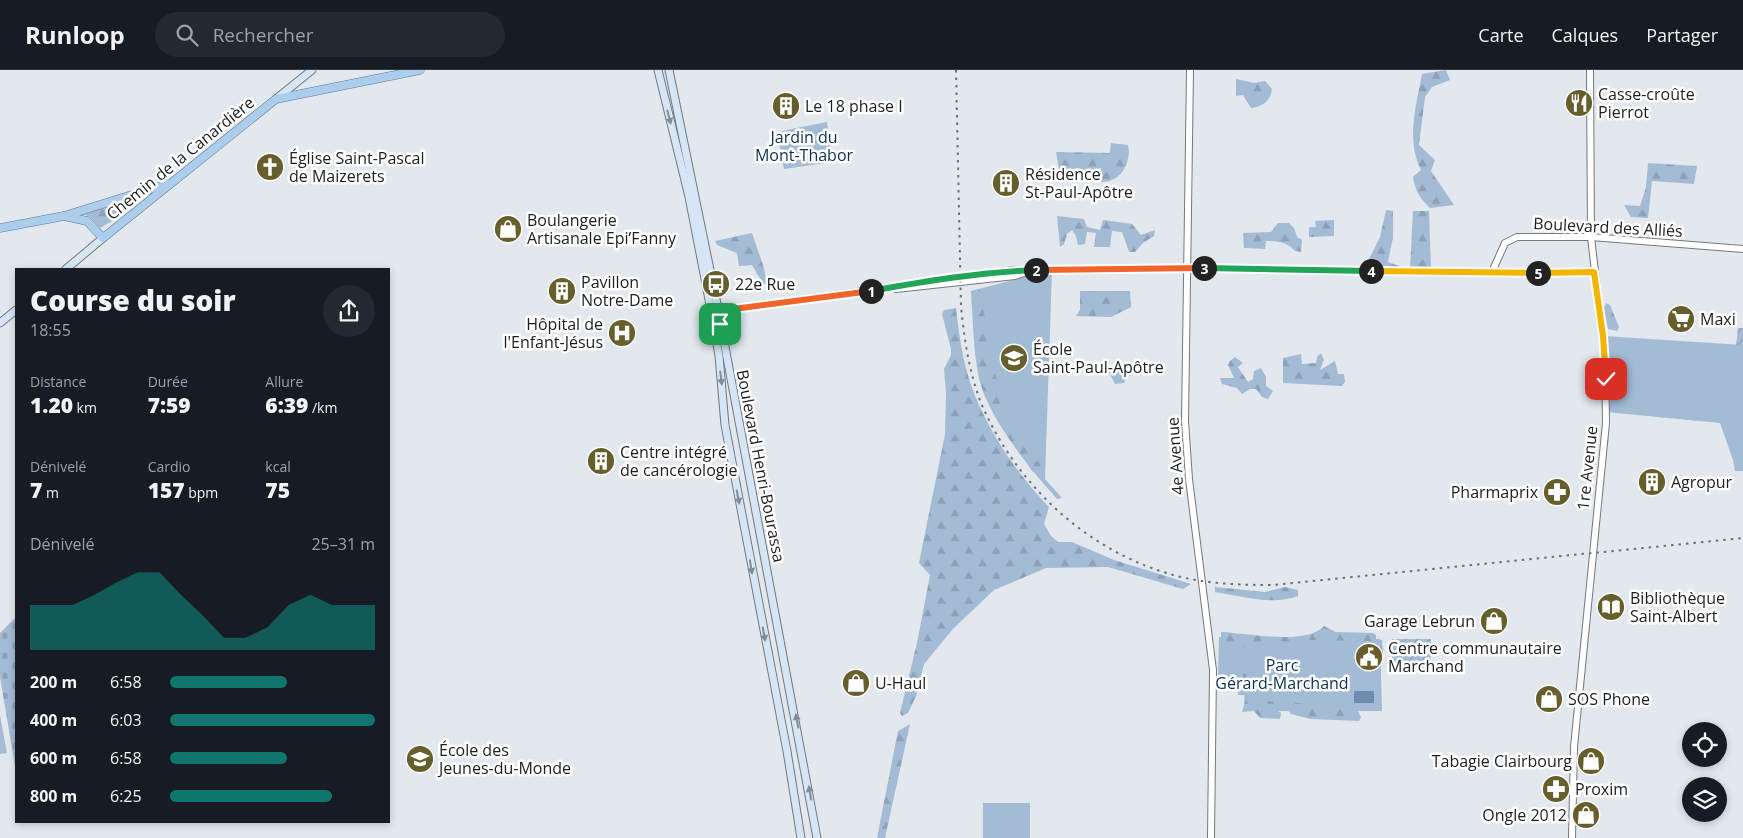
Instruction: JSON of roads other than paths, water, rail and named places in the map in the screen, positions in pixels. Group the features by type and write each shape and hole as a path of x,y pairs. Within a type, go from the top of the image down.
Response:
{"main road":[{"name":"Chemin de la Canardière","path":"67,268 312,70"},
{"path":"276,99 420,70"},
{"name":"Boulevard Henri-Bourassa","path":"658,70 714,312 725,425 787,751 801,838"},
{"name":"Boulevard Henri-Bourassa","path":"669,70 714,312 817,838"},
{"path":"0,228 64,216 172,182"},
{"path":"64,216 87,221 103,238"},
{"path":"0,323 15,311"}],"street":[{"name":"4e Avenue","path":"1190,70 1185,421 1189,478 1213,670 1211,838"},
{"name":"1re Avenue","path":"1572,838 1574,747 1606,423 1605,357 1591,237 1590,70"},
{"name":"Boulevard des Alliés","path":"1492,272 1505,244 1517,237 1591,237 1743,249"},
{"path":"714,312 1014,270 1186,268 1594,272"}],"railway":[{"path":"956,70 961,306 968,355 981,403 996,434 1015,463 1036,489 1061,513 1088,534 1117,552 1148,567 1181,577 1226,584 1272,585 1743,538"}],"place":[{"name":"Casse-croûte Pierrot","path":"1579,103"},
{"name":"Le 18 phase I","path":"786,106"},
{"name":"Église Saint-Pascal de Maizerets","path":"270,167"},
{"name":"Résidence St-Paul-Apôtre","path":"1006,183"},
{"name":"Boulangerie Artisanale Epi’Fanny","path":"508,229"},
{"name":"22e Rue","path":"716,284"},
{"name":"Pavillon Notre-Dame","path":"562,291"},
{"name":"Maxi","path":"1681,319"},
{"name":"Hôpital de l'Enfant-Jésus","path":"622,333"},
{"name":"École Saint-Paul-Apôtre","path":"1014,358"},
{"name":"Centre intégré de cancérologie","path":"601,461"},
{"name":"Agropur","path":"1652,482"},
{"name":"Pharmaprix","path":"1557,492"},
{"name":"Bibliothèque Saint-Albert","path":"1611,607"},
{"name":"Garage Lebrun","path":"1494,621"},
{"name":"Centre communautaire Marchand","path":"1369,657"},
{"name":"U-Haul","path":"856,683"},
{"name":"SOS Phone","path":"1549,699"},
{"name":"École des Jeunes-du-Monde","path":"420,759"},
{"name":"Tabagie Clairbourg","path":"1591,761"},
{"name":"Proxim","path":"1556,789"},
{"name":"Ongle 2012","path":"1586,815"}],"park label":[{"name":"Jardin du Mont-Thabor","path":"804,146"},
{"name":"Parc Gérard-Marchand","path":"1282,674"}]}
